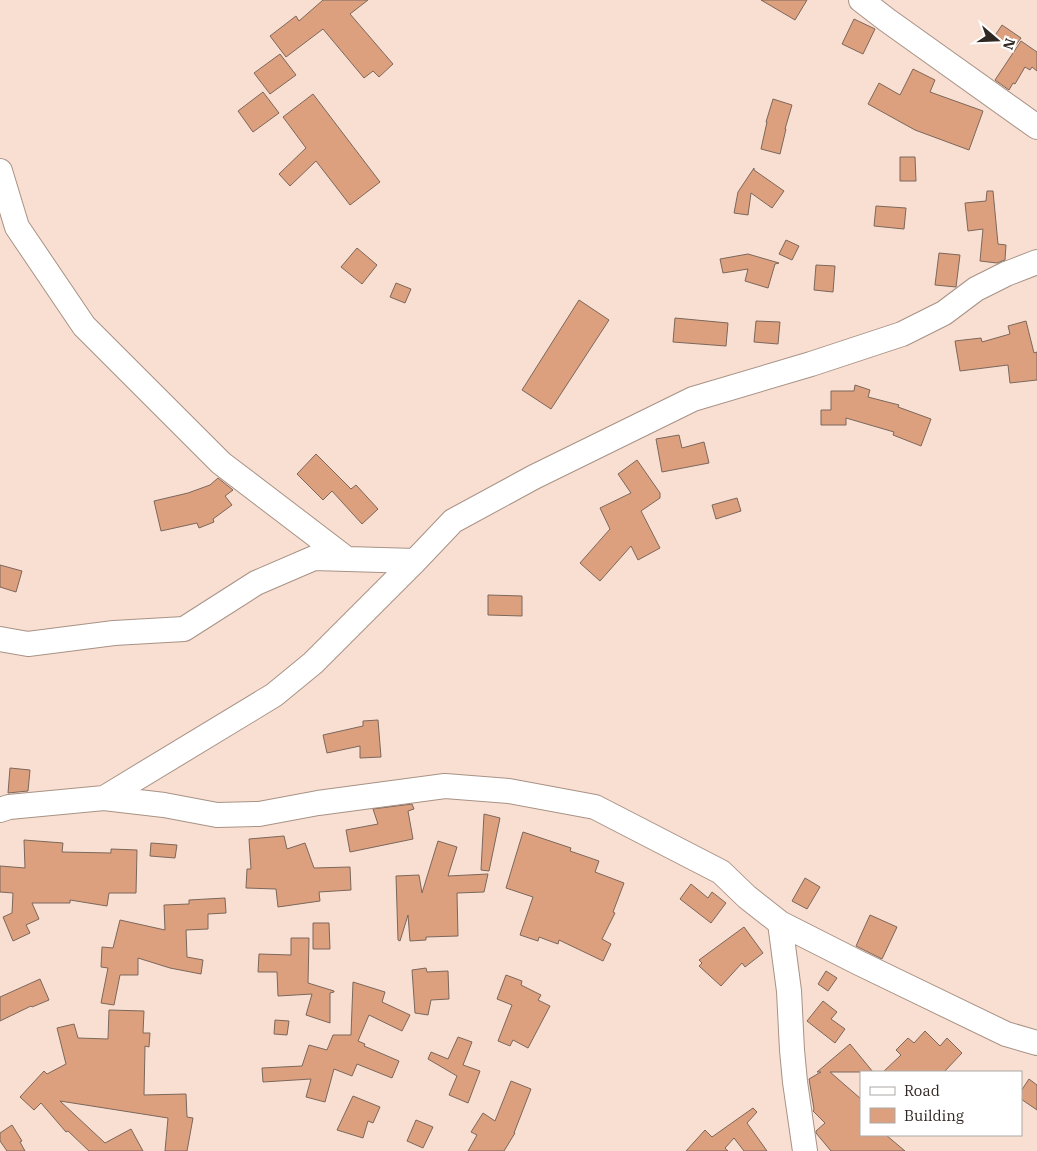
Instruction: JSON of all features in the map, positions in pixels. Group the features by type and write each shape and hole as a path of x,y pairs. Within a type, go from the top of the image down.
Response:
{"street":[{"path":"861,0 886,20 1037,127"},
{"path":"0,171 17,227 84,326 221,463 347,559"},
{"path":"104,798 274,695 313,663 453,521 534,477 693,399 802,367 902,334 944,313 976,289 1006,274 1037,262"},
{"path":"0,639 28,644 114,633 184,629 256,583 314,558 415,561"},
{"path":"0,810 9,807 104,798 164,805 217,815 259,814 318,802 445,786 509,792 595,807 721,872 747,897 780,923 1006,1034 1037,1044"},
{"path":"780,923 789,992 794,1074 805,1151"}],"building":[{"path":"323,0 368,0 350,14 393,64 379,77 373,71 364,78 323,29 286,57 270,36 296,16 299,21"},
{"path":"761,0 807,0 795,20"},
{"path":"854,19 875,29 863,54 842,44"},
{"path":"1002,25 1021,38 1012,50 994,37"},
{"path":"1021,41 1037,52 1037,71 1032,67 1030,70 1025,67 1009,90 995,80"},
{"path":"280,54 296,75 270,94 254,73"},
{"path":"913,69 935,80 930,92 983,111 969,150 915,130 868,104 879,83 900,95"},
{"path":"263,92 279,113 253,132 238,111"},
{"path":"313,94 380,182 350,205 316,161 290,186 279,174 306,148 283,117"},
{"path":"773,99 792,105 780,154 761,149"},
{"path":"900,157 915,157 916,181 900,181"},
{"path":"754,168 754,170 784,191 772,208 751,193 748,215 734,213 738,192"},
{"path":"987,191 993,191 998,244 1006,245 1005,260 997,263 980,261 983,229 968,231 965,203 986,201"},
{"path":"876,206 906,208 904,229 874,226"},
{"path":"786,240 799,246 792,260 779,254"},
{"path":"357,248 377,265 362,284 341,267"},
{"path":"939,253 960,255 956,287 935,285"},
{"path":"748,254 779,263 775,264 768,288 745,281 748,269 723,273 720,259"},
{"path":"816,265 835,266 833,292 814,290"},
{"path":"396,283 411,289 405,303 390,297"},
{"path":"579,300 609,320 551,409 522,390"},
{"path":"675,318 728,323 726,346 673,342"},
{"path":"756,321 780,322 778,344 754,342"},
{"path":"1026,321 1034,353 1037,352 1037,380 1010,383 1008,365 960,371 955,341 981,338 982,342 1010,334 1008,326"},
{"path":"855,385 870,390 868,397 899,405 898,407 931,419 921,446 893,435 894,432 846,418 846,425 821,425 821,410 831,410 831,391 854,391"},
{"path":"679,435 682,448 704,442 709,463 662,472 656,439"},
{"path":"316,454 351,489 356,485 378,509 362,524 332,491 323,500 297,474"},
{"path":"637,460 660,493 660,498 641,511 660,548 638,560 631,546 600,581 580,563 610,529 600,508 631,493 618,474"},
{"path":"218,478 233,490 225,496 232,505 213,519 214,522 199,528 197,523 161,531 154,501 188,493 210,485"},
{"path":"737,498 741,511 716,519 712,505"},
{"path":"0,565 22,571 16,592 0,587"},
{"path":"488,595 522,596 522,616 488,615"},
{"path":"378,720 381,757 360,758 360,746 327,753 323,735 363,726 363,721"},
{"path":"10,768 30,770 28,791 8,793"},
{"path":"412,804 414,809 408,811 413,839 350,852 346,830 378,824 373,809"},
{"path":"484,814 500,818 489,871 481,870"},
{"path":"523,832 571,848 570,851 599,861 595,872 624,883 613,912 615,913 602,939 611,944 603,961 559,940 558,944 539,937 538,941 520,935 533,897 506,888"},
{"path":"284,836 287,849 305,843 314,868 350,867 351,890 319,892 320,901 278,907 276,889 246,888 247,869 251,869 249,839"},
{"path":"24,840 63,843 62,852 111,853 111,849 137,850 136,893 109,893 107,906 70,900 70,903 32,903 39,919 26,925 30,933 13,941 3,917 12,913 13,893 0,892 0,866 25,868"},
{"path":"438,841 457,847 448,876 488,874 484,892 457,893 458,936 426,937 426,940 410,941 408,915 400,941 398,940 396,876 419,875 422,893"},
{"path":"151,843 177,845 175,858 150,856"},
{"path":"805,878 820,887 807,909 792,901"},
{"path":"691,884 708,898 712,892 726,903 711,923 680,899"},
{"path":"225,898 226,913 208,914 208,929 186,930 187,957 203,960 201,974 170,968 138,958 138,975 120,975 114,1005 101,1003 108,968 101,967 102,947 113,948 120,920 165,930 164,905 189,904 189,900"},
{"path":"870,915 897,927 882,959 856,946"},
{"path":"313,923 329,923 330,949 313,949"},
{"path":"744,927 763,953 745,967 742,963 721,986 699,966 702,963 699,960"},
{"path":"291,938 309,938 308,983 334,991 330,993 330,1023 306,1015 312,994 278,996 277,972 258,972 259,954 291,955"},
{"path":"426,968 427,972 448,971 449,999 431,1000 428,1015 415,1013 412,970"},
{"path":"826,971 837,978 828,991 818,984"},
{"path":"506,975 522,981 521,985 541,995 538,1000 550,1006 528,1048 513,1040 510,1046 498,1041 512,1005 497,999"},
{"path":"40,979 49,1000 31,1006 0,1021 0,997"},
{"path":"353,982 385,992 382,1002 410,1015 402,1031 369,1015 358,1041 365,1044 364,1046 399,1061 392,1078 357,1064 352,1076 334,1069 325,1102 306,1097 311,1079 263,1082 262,1068 302,1066 309,1045 327,1050 333,1035 351,1035"},
{"path":"823,1001 837,1012 831,1019 845,1029 835,1043 807,1021"},
{"path":"109,1010 144,1011 143,1033 150,1033 149,1047 145,1046 144,1095 186,1094 187,1117 193,1118 187,1151 165,1151 168,1118 60,1101 105,1143 131,1129 143,1151 89,1151 68,1131 66,1132 41,1103 34,1110 20,1097 44,1071 47,1074 66,1064 57,1028 74,1024 78,1038 108,1039"},
{"path":"275,1020 289,1021 287,1035 274,1034"},
{"path":"925,1031 940,1046 947,1038 962,1053 945,1071 884,1071 901,1055 896,1050 908,1038 914,1043"},
{"path":"458,1037 472,1042 463,1065 480,1071 468,1103 449,1095 457,1076 428,1059 431,1052 448,1059"},
{"path":"850,1044 872,1071 830,1072 860,1098 860,1136 887,1136 905,1151 831,1151 816,1133 825,1123 813,1111 809,1079 821,1072 817,1072"},
{"path":"1029,1079 1037,1085 1037,1110 1022,1100 1022,1090"},
{"path":"511,1081 531,1089 515,1133 504,1151 468,1151 477,1135 471,1132 483,1113 495,1121"},
{"path":"353,1096 380,1107 373,1123 368,1121 363,1138 337,1130"},
{"path":"753,1108 757,1112 747,1123 767,1151 744,1151 734,1138 725,1148 728,1151 686,1151 705,1130 712,1137"},
{"path":"416,1120 433,1127 423,1148 407,1141"},
{"path":"12,1125 22,1141 20,1142 25,1151 7,1151 0,1141 0,1133"}]}
